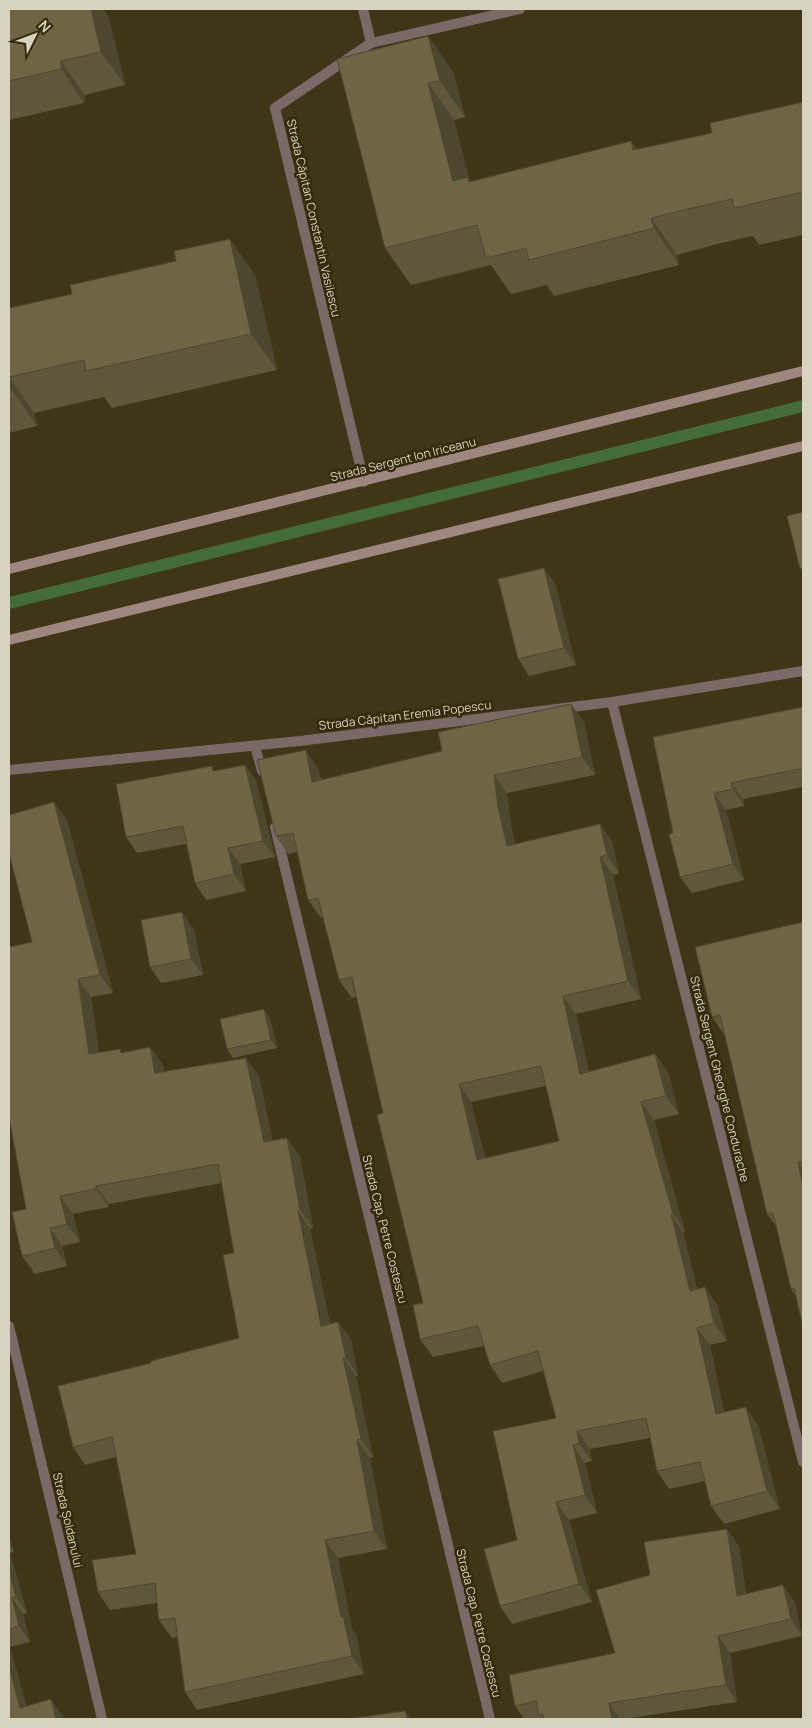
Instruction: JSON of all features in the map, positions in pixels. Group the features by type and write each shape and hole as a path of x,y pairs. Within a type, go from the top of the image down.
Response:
{"main road":[{"name":"Strada Sergent Ion Iriceanu","path":"9,569 803,371"},
{"path":"9,640 803,446"}],"street":[{"path":"363,9 371,44 520,9"},
{"name":"Strada Căpitan Constantin Vasilescu","path":"364,482 275,108 371,44"},
{"name":"Strada Căpitan Eremia Popescu","path":"9,770 256,746 612,702 803,671"},
{"name":"Strada Sergent Gheorghe Condurache","path":"612,702 803,1462"},
{"path":"256,746 264,779"},
{"name":"Strada Cap. Petre Costescu","path":"273,818 490,1719"},
{"name":"Strada Șoldanului","path":"9,1326 102,1719"}],"green space":[{"path":"803,400 803,412 9,609 9,597"}],"building":[{"path":"9,9 91,9 101,52 61,61 61,69 9,81"},
{"path":"428,36 440,81 428,83 453,181 468,177 469,182 631,141 633,150 712,133 710,123 803,102 803,192 734,208 732,199 651,218 654,228 529,260 526,248 486,258 477,225 385,248 337,59"},
{"path":"230,239 251,334 86,371 84,360 9,377 9,308 72,294 70,285 176,261 174,251"},
{"path":"803,512 803,568 800,569 787,516"},
{"path":"544,568 564,648 518,659 498,579"},
{"path":"571,704 582,757 494,775 498,807 507,846 600,824 607,855 600,857 628,981 563,996 580,1074 655,1054 666,1096 641,1102 673,1214 671,1214 690,1291 705,1287 714,1323 697,1328 716,1414 746,1407 767,1491 711,1506 700,1462 657,1471 646,1418 577,1431 579,1443 573,1445 585,1495 556,1502 579,1584 500,1606 484,1549 517,1540 493,1431 556,1418 538,1351 490,1365 478,1326 420,1339 413,1305 423,1303 377,1115 383,1113 352,977 339,980 318,898 308,900 293,833 276,836 257,760 306,750 312,782 442,751 438,732","holes":["541,1066 559,1141 477,1160 459,1084"]},
{"path":"803,707 803,768 731,783 733,789 714,793 733,864 680,877 669,834 673,833 653,737"},
{"path":"245,765 263,841 228,848 234,874 195,883 183,826 126,837 116,784 212,766 213,771"},
{"path":"54,802 100,975 78,979 89,1054 120,1049 121,1053 150,1047 155,1073 246,1058 264,1142 287,1138 300,1210 298,1211 321,1326 338,1322 346,1358 343,1358 361,1439 357,1440 374,1531 325,1540 341,1617 343,1616 352,1656 185,1692 175,1618 159,1620 155,1583 98,1592 92,1560 136,1554 112,1437 73,1447 58,1386 151,1363 151,1361 239,1338 223,1255 234,1253 218,1164 96,1186 96,1189 60,1196 67,1224 50,1228 55,1248 22,1256 12,1212 26,1209 9,1117 9,947 32,942 9,853 9,815"},
{"path":"182,912 191,959 150,967 141,920"},
{"path":"803,922 803,1161 798,1162 803,1188 803,1327 794,1288 791,1289 773,1213 767,1214 720,1015 712,1017 695,947"},
{"path":"264,1009 271,1040 227,1049 220,1019"},
{"path":"727,1529 737,1596 783,1585 791,1619 718,1636 726,1685 609,1703 612,1719 544,1719 543,1714 539,1715 536,1701 515,1706 509,1675 615,1653 596,1590 650,1575 644,1542"},
{"path":"9,1571 16,1597 12,1598 19,1626 9,1629"},
{"path":"9,1666 20,1708 51,1699 56,1719 9,1719"},
{"path":"405,1711 407,1719 346,1719"}]}
